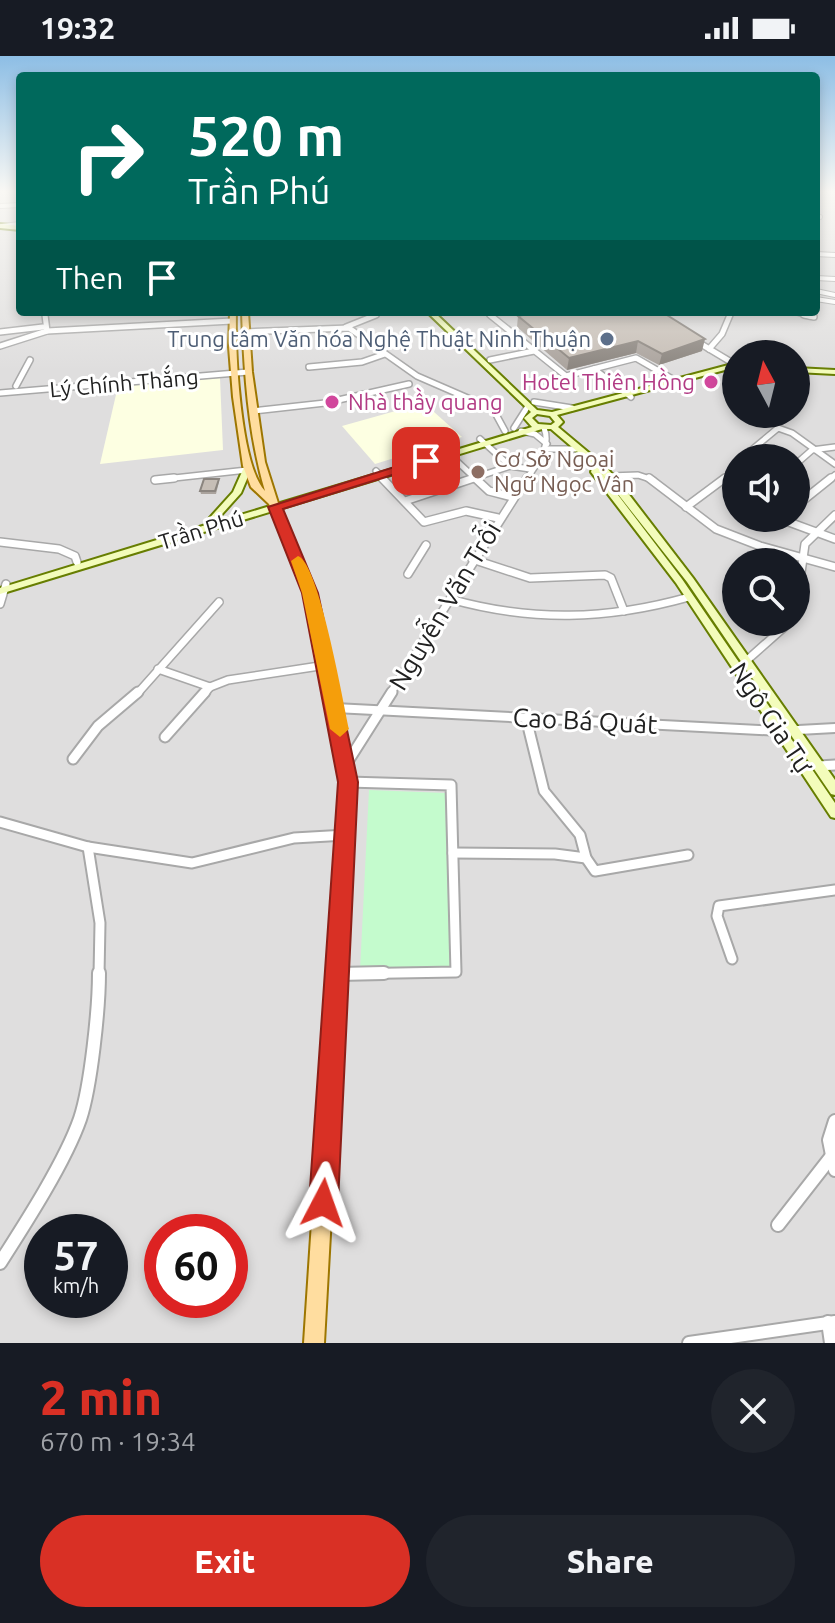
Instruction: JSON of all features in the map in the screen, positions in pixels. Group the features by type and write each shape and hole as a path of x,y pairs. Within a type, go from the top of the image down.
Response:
{"main road":[{"path":"233,316 239,412 247,467 255,486 274,505"},
{"path":"245,316 248,370 261,462 274,505 310,593 347,763 339,974 314,1343"},
{"name":"Ngô Gia Tự","path":"441,316 576,449 609,476 742,665 780,731 835,813"},
{"path":"232,332 244,332"},
{"path":"810,369 835,370"},
{"path":"543,416 722,370"},
{"path":"543,416 628,396"},
{"path":"239,412 253,411"},
{"name":"Trần Phú","path":"378,473 449,454 543,416"},
{"name":"Trần Phú","path":"3,588 482,441 543,416"},
{"path":"210,522 237,493 247,467 261,462"},
{"name":"Ngô Gia Tự","path":"596,467 595,472 695,596"},
{"name":"Trần Phú","path":"3,588 77,562 274,505"},
{"name":"Ngô Gia Tự","path":"742,665 795,731 835,790"}],"street":[{"path":"46,316 47,328"},
{"path":"0,332 47,328 128,329 233,316"},
{"path":"244,332 346,327 372,316"},
{"path":"492,316 566,376 636,358 678,382"},
{"path":"709,349 722,334 729,316"},
{"path":"810,316 814,317"},
{"path":"346,327 364,343 472,404 493,409 513,430 542,437 546,446"},
{"path":"0,346 47,328"},
{"path":"686,334 722,357"},
{"path":"487,360 534,351"},
{"path":"309,367 362,362 382,352"},
{"path":"16,386 30,360"},
{"path":"594,369 628,396"},
{"name":"Lý Chính Thắng","path":"0,390 248,370"},
{"name":"Lý Chính Thắng","path":"0,390 16,386 101,382"},
{"path":"253,411 325,403 409,384"},
{"path":"513,430 543,416 572,408"},
{"path":"543,416 546,446"},
{"path":"759,444 778,428 792,433 805,444"},
{"path":"482,441 510,466"},
{"path":"546,446 576,449"},
{"name":"Nguyễn Văn Trỗi","path":"347,763 472,559 546,446"},
{"path":"812,450 835,447"},
{"path":"812,450 835,464"},
{"path":"449,454 478,477 489,491 512,497"},
{"path":"405,501 510,466 530,469"},
{"path":"155,480 247,467"},
{"path":"378,473 424,522 466,511 498,518"},
{"path":"609,476 644,475 660,483 697,519 750,545 763,548"},
{"path":"810,495 835,475"},
{"path":"686,507 722,480"},
{"path":"804,548 815,532 835,515"},
{"path":"810,530 835,539"},
{"path":"0,542 59,549 75,556 77,562"},
{"path":"408,574 426,545"},
{"path":"472,559 530,578 605,575 611,578 624,611"},
{"path":"810,559 835,567"},
{"path":"0,604 3,588"},
{"path":"450,599 511,614 624,611 695,596"},
{"path":"73,759 98,726 135,696 219,602"},
{"path":"742,665 774,636"},
{"path":"165,737 210,687 228,680 326,665"},
{"path":"158,669 210,687"},
{"name":"Cao Bá Quát","path":"335,708 780,731 835,728"},
{"path":"526,718 544,791 580,835 586,858 595,871 688,855"},
{"path":"819,766 835,765"},
{"path":"339,974 456,972 451,785 348,782"},
{"path":"0,822 88,847 192,863 294,838 346,835"},
{"path":"0,1263 59,1160 82,1106 99,999 100,923 88,847"},
{"path":"453,853 555,854 586,858"},
{"path":"732,959 717,916 719,906 835,890"},
{"path":"835,1121 829,1140 835,1170"},
{"path":"778,1225 831,1157"},
{"path":"689,1343 832,1322 831,1343"}],"shaded area":[{"path":"0,251 16,251 16,316 820,316 820,251 835,251 835,1343 0,1343"},
{"path":"220,378 223,450 100,464 118,386"},
{"path":"424,403 462,437 375,464 342,426"}],"green space":[{"path":"369,790 445,793 450,969 360,970"}],"building":[{"name":"Trung tâm Văn hóa Nghệ Thuật Ninh Thuận","path":"518,316 668,316 705,339 662,354 638,341 569,358"},
{"path":"204,479 219,479 215,491 200,491"}],"slow traffic":[{"path":"298,561 310,593 340,729"}],"place":[{"name":"Trung tâm Văn hóa Nghệ Thuật Ninh Thuận","path":"607,339"},
{"name":"Hotel Thiên Hồng","path":"711,382"},
{"name":"Nhà thầy quang","path":"332,402"},
{"name":"Cơ Sở Ngoại Ngữ Ngọc Vân","path":"478,472"}],"route":[{"path":"323,1203 339,974 347,763 310,593 275,507 426,461"}]}
